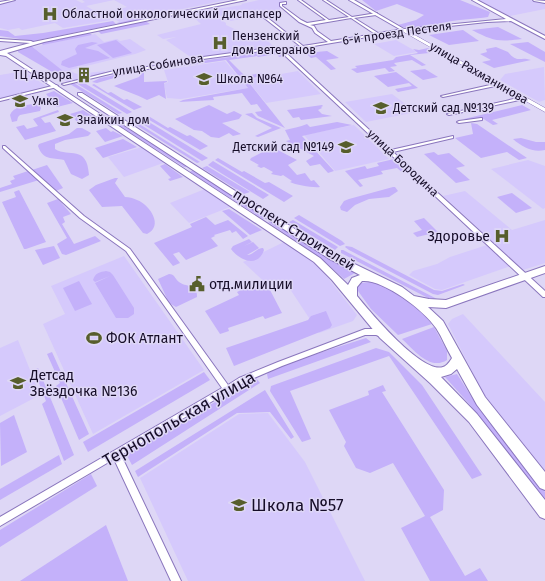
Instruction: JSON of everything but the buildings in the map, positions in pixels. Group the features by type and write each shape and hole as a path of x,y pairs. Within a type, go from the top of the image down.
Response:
{"main road":[{"path":"1,53 43,41 244,0"},
{"name":"улица Рахманинова","path":"351,0 545,110"},
{"path":"473,0 545,38"},
{"path":"535,0 545,2"},
{"path":"539,0 545,2"},
{"path":"487,20 492,17 493,10"},
{"name":"6-й проезд Пестеля","path":"403,30 487,20 512,20"},
{"path":"2,40 20,42 43,41"},
{"path":"18,49 22,44 20,42"},
{"name":"проспект Строителей","path":"18,49 16,53 331,256 412,298 439,324 481,401 545,483"},
{"name":"проспект Строителей","path":"1,53 8,55 56,86 317,260 352,296 370,320 384,335 461,404 545,512"},
{"path":"56,86 64,84"},
{"path":"183,171 193,167"},
{"path":"412,298 429,303 446,304 545,269"},
{"path":"352,296 352,285 359,278 369,277 381,281"},
{"path":"439,324 440,310 446,304"},
{"path":"420,366 432,371 446,372 454,365 457,359"}],"street":[{"path":"0,3 14,0"},
{"path":"298,0 329,21"},
{"path":"324,0 377,34"},
{"path":"285,3 280,4 300,21 308,24 330,42"},
{"path":"308,24 376,14"},
{"path":"264,16 303,47"},
{"name":"6-й проезд Пестеля","path":"282,50 403,30"},
{"name":"улица Собинова","path":"64,84 118,72 166,66 203,58 276,48 282,50"},
{"name":"улица Бородина","path":"282,50 545,295"},
{"path":"443,96 500,84"},
{"path":"0,100 56,86"},
{"path":"449,114 523,98"},
{"path":"459,122 481,119"},
{"path":"390,151 452,137"},
{"path":"4,147 82,217 128,250 227,389"},
{"path":"365,332 370,324 370,320"},
{"name":"Тернопольская улица","path":"0,522 242,380 365,332 376,332 384,335"},
{"path":"116,454 176,581"}],"shaded area":[{"name":"Областной онкологический диспансер","path":"17,0 76,0 82,3 85,2 82,0 114,0 86,6 111,20 63,28 55,23 22,30 19,28 8,30 0,28 0,3"},
{"path":"114,0 226,0 120,22 103,13 127,7"},
{"path":"259,0 285,0 283,1 286,3 280,4 280,10 231,21 209,10 242,5 241,4"},
{"path":"362,0 460,0 490,12 488,17 409,28 398,25 416,20 424,15 397,4 376,11"},
{"path":"478,0 530,0 545,3 545,9 510,16"},
{"path":"170,11 173,14 119,24 117,23"},
{"name":"Пензенский дом ветеранов","path":"207,11 226,23 226,25 247,35 259,32 273,46 192,58 166,40 176,37 163,39 157,35 201,24 191,15"},
{"path":"113,21 116,24 33,41 0,36 0,30 8,31 15,36 43,33"},
{"path":"145,21 150,24 101,34 98,31"},
{"path":"498,27 522,39 496,40 472,30"},
{"path":"463,30 479,41 449,45 429,35"},
{"path":"88,32 92,35 43,45 41,43"},
{"path":"95,34 104,42 117,39 120,41 130,39 146,50 70,70 78,74 105,71 104,73 67,82 54,73 62,71 33,47"},
{"path":"116,40 132,53 113,58 97,45"},
{"path":"396,40 417,52 394,56 374,44"},
{"path":"92,42 98,43 85,48 98,51 110,58 69,68 61,65 62,61 77,54 75,49 78,45"},
{"path":"528,42 545,52 545,62 510,44"},
{"path":"30,45 63,71 54,73 18,52 18,50"},
{"path":"496,47 508,52 514,58 531,60 494,68 482,62 491,60 480,54 487,52 486,49"},
{"path":"428,48 431,50 426,51 429,53 410,55 426,65 422,66 412,60 394,63 397,66 390,67 395,71 389,72 385,68 357,73 351,69 357,68 355,66 393,60 396,57 418,53 413,49 419,50"},
{"path":"278,50 284,56 279,57 277,54 229,60 245,76 261,73 263,76 246,79 285,128 258,116 255,112 262,111 257,104 251,105 242,93 213,97 214,100 179,102 248,88 226,60 171,68 208,60"},
{"path":"327,51 339,58 326,60 336,69 331,70 316,57 311,58 306,53"},
{"name":"Школа №64","path":"225,61 248,88 181,99 167,98 164,84 168,82 164,70"},
{"path":"544,67 545,100 539,102 500,80 505,74"},
{"path":"425,69 438,77 423,80 410,71"},
{"path":"24,71 46,86 0,99 0,75"},
{"path":"298,71 321,94 266,103 247,80"},
{"path":"135,72 97,83 92,82 100,78"},
{"path":"396,72 418,88 398,92 395,89 412,86 409,83 388,87 374,76"},
{"path":"142,73 144,73 144,82 167,81 164,83 166,99 159,95 147,100 114,86 139,77"},
{"path":"81,81 132,112 127,114 76,83"},
{"path":"74,83 122,113 118,114 70,84"},
{"path":"94,84 108,93 111,92 124,100 127,99 142,107 134,110 92,85"},
{"path":"54,91 73,103 57,107 46,94"},
{"name":"Детский сад №139","path":"392,94 416,112 366,122 345,102"},
{"path":"33,104 40,106 40,111 20,115 17,121 12,122 10,115 16,108"},
{"path":"209,105 227,114 234,111 242,115 239,119 222,123 241,134 233,136 229,133 219,138 211,137 202,131 194,130 175,119"},
{"path":"322,105 322,108 318,110 322,114 332,116 301,120 299,117 293,118 287,110"},
{"path":"522,105 531,110 492,120 498,124 493,125 482,118 468,121 464,119"},
{"path":"58,110 59,112 41,118 45,123 50,122 56,131 25,140 16,127 24,125 27,129 38,126 33,119"},
{"path":"83,110 98,120 80,125 70,114"},
{"path":"252,113 257,118 281,128 258,137 255,136 272,128 245,114"},
{"path":"150,117 168,128 170,127 187,136 190,135 208,146 200,150 146,118"},
{"path":"144,119 208,158 202,161 138,121"},
{"path":"136,122 200,162 197,163 133,123"},
{"path":"337,122 352,125 302,136 334,171 328,173 320,164 310,166 306,161 314,156 286,141 290,140 285,130 307,124 310,127"},
{"path":"471,123 477,124 527,158 519,160 507,152 481,158 455,138 473,134"},
{"path":"121,124 186,166 186,167 118,125"},
{"name":"Детский сад №149","path":"354,125 389,159 335,171 304,135"},
{"path":"77,128 82,128 91,133 88,136 65,140 55,144 55,149 76,154 85,159 88,165 89,175 82,179 71,174 64,160 48,158 42,154 38,146 39,144 69,134"},
{"path":"106,128 111,132 113,131 123,136 105,142 96,131"},
{"path":"521,138 536,142 545,142 545,150 536,151 528,149 513,139"},
{"path":"123,139 137,147 103,158 95,148"},
{"path":"142,147 166,162 124,177 108,157"},
{"path":"272,147 297,160 288,165 297,175 305,173 311,181 314,180 320,187 309,187 290,182 292,181 283,175 271,174 273,172 264,167 261,168 257,166 259,165 250,160 251,158"},
{"path":"434,152 438,155 449,153 465,166 456,168 470,180 456,183 424,154"},
{"path":"218,158 265,183 269,182 293,196 284,202 215,160"},
{"path":"394,159 408,172 403,173 397,168 381,171 383,174 358,180 363,186 360,187 345,171 365,166 367,169 379,166 377,163"},
{"path":"528,160 545,166 545,208 543,209 491,169"},
{"path":"213,161 269,195 263,199 208,165"},
{"path":"165,164 183,177 170,181 168,179 171,178 160,166"},
{"path":"47,165 63,188 56,191 32,170"},
{"path":"207,166 250,192 244,194 202,168"},
{"path":"28,171 39,180 0,192 0,188 12,184 10,181 15,179 13,176"},
{"path":"191,171 266,217 263,219 190,172"},
{"path":"118,178 115,183 125,197 132,198 142,203 153,216 155,221 154,226 147,234 143,233 122,206 102,207 89,190 96,185"},
{"path":"395,187 398,191 389,197 369,199 355,205 347,212 341,210 340,207 344,201"},
{"path":"205,189 230,207 189,223 170,203"},
{"path":"19,190 46,242 26,249 24,249 2,202 16,197 14,192"},
{"path":"465,191 512,230 545,220 545,263 523,270 443,196"},
{"path":"512,193 532,208 516,213 497,197"},
{"path":"58,199 71,214 63,217 65,222 62,224 74,244 95,236 101,241 66,255 62,254 57,244 67,238 47,203"},
{"path":"229,209 262,230 250,235 222,211"},
{"path":"299,215 345,244 340,246 294,218"},
{"path":"206,217 215,225 228,220 248,236 243,239 236,231 232,233 230,230 214,235 215,236 211,238 218,246 186,260 179,252 173,254 180,263 173,266 154,243 192,227 190,224"},
{"path":"424,218 438,232 417,237 413,233 422,230 414,221"},
{"path":"271,220 355,273 344,279 322,259 268,222"},
{"path":"293,220 338,247 335,250 289,222"},
{"path":"249,239 252,242 244,246 253,242 259,248 247,255 261,248 264,250 258,259 253,261 239,257 231,249 233,246"},
{"path":"284,242 320,268 357,315 353,321 319,333 286,283 270,287 243,262"},
{"path":"487,245 511,266 442,290 435,289 409,275 413,271 437,264 450,257"},
{"path":"54,246 60,258 43,265 35,250"},
{"path":"345,247 352,247 434,290 442,291 463,284 465,285 438,295 433,294 349,250"},
{"path":"341,250 437,299 428,298 341,253"},
{"path":"124,256 204,370 93,434 43,324 65,314 51,286"},
{"path":"106,271 113,275 134,308 134,314 128,318 116,318 95,283 110,276 95,282 93,280 96,274"},
{"path":"169,274 173,275 177,281 182,284 191,286 197,293 197,297 176,307 169,303 158,279"},
{"path":"79,281 92,304 75,311 63,288"},
{"path":"370,282 388,287 405,297 427,317 432,324 398,335 371,309 358,291 357,288 361,283"},
{"path":"255,283 260,288 270,290 282,313 265,319 263,316 228,328 229,331 220,334 205,311 239,295 237,292"},
{"path":"326,311 332,325 330,328 234,366 226,348 308,320 311,316"},
{"path":"463,314 545,402 545,471 484,395 448,324 452,319"},
{"path":"434,327 447,351 447,360 441,363 434,363 423,358 402,339"},
{"path":"366,338 371,342 268,379 267,374 269,372 294,361"},
{"name":"Детсад Звёздочка №136","path":"18,340 40,395 0,416 0,348"},
{"path":"376,348 389,352 422,385 482,475 472,479 389,356 290,391 311,439 302,442 270,391 271,386"},
{"path":"52,352 89,434 79,440 56,386 60,383 47,354"},
{"path":"38,368 74,455 64,461 42,404 46,401 34,370"},
{"path":"204,372 210,380 88,452 83,442"},
{"path":"457,374 476,404 545,492 545,503 471,406 445,377"},
{"path":"256,378 260,383 132,465 126,454"},
{"path":"383,385 386,391 382,392 444,490 443,510 430,517 465,576 480,568 488,581 430,581 401,528 425,516 393,463 370,473 356,468 344,446 346,442 329,410 369,395 368,391"},
{"path":"265,390 294,437 291,439 270,412 237,413 138,477 135,471"},
{"name":"Школа №57","path":"268,413 305,462 365,581 188,581 140,478 239,414"},
{"path":"14,415 27,452 1,466 0,423"},
{"path":"59,455 62,464 0,500 0,489"},
{"path":"91,474 97,486 0,547 0,530"},
{"path":"106,525 128,581 20,581"}],"place":[{"name":"Областной онкологический диспансер","path":"50,14"},
{"name":"Пензенский дом ветеранов","path":"220,43"},
{"name":"ТЦ Аврора","path":"84,75"},
{"name":"Школа №64","path":"204,79"},
{"name":"Умка","path":"20,101"},
{"name":"Детский сад №139","path":"381,108"},
{"name":"Знайкин дом","path":"65,120"},
{"name":"Детский сад №149","path":"346,147"},
{"name":"Здоровье","path":"502,236"},
{"name":"отд.милиции","path":"197,284"},
{"name":"ФОК Атлант","path":"94,338"},
{"name":"Детсад Звёздочка №136","path":"18,383"},
{"name":"Школа №57","path":"239,505"}]}
